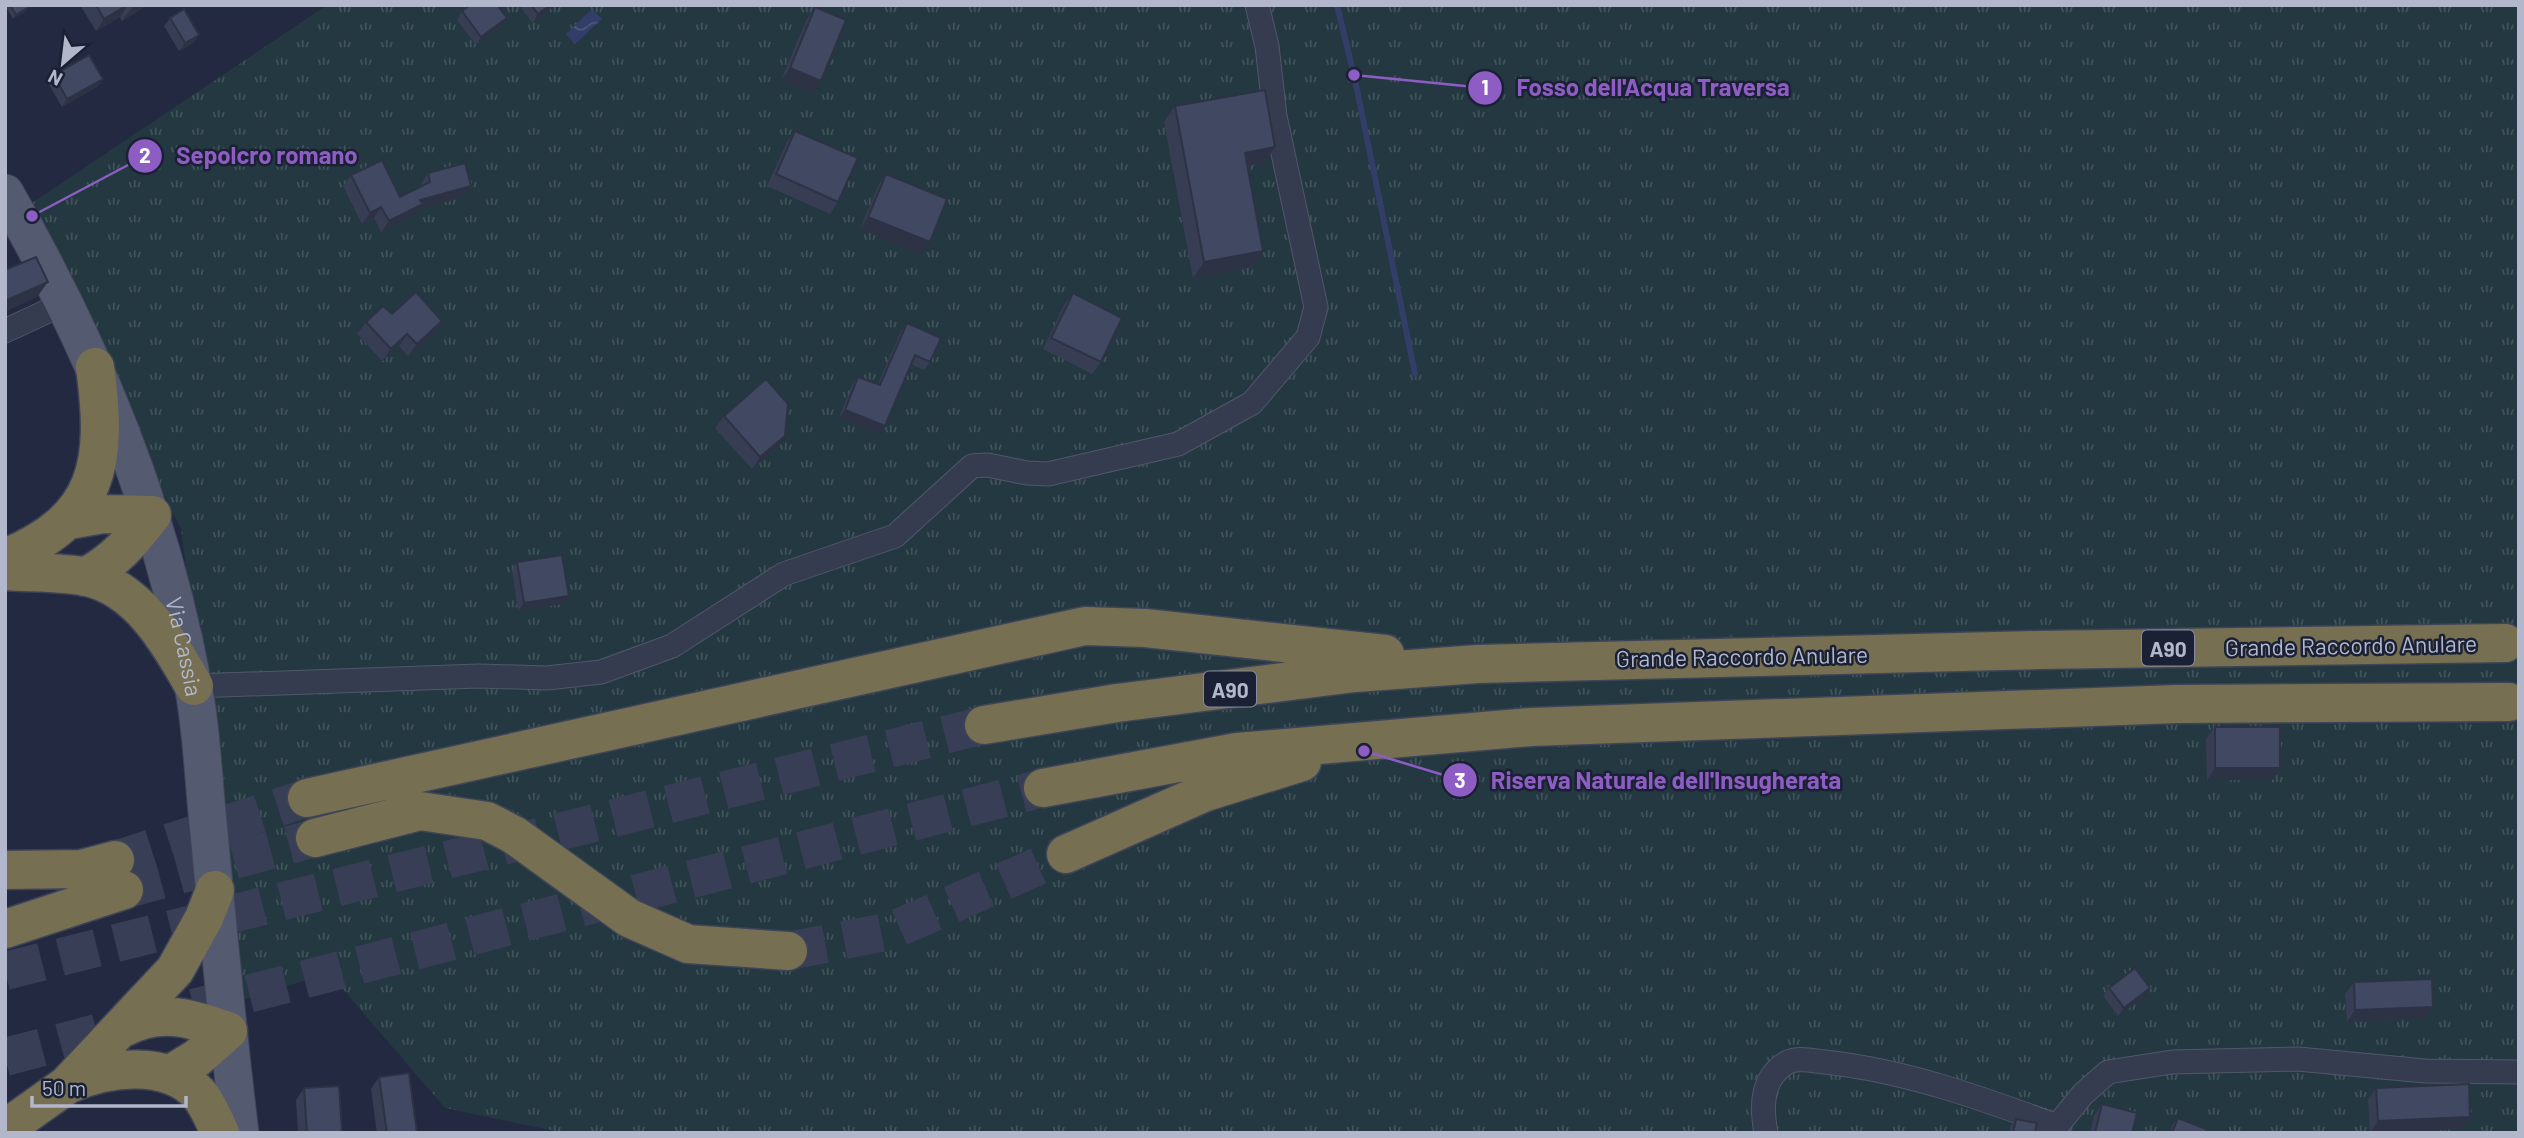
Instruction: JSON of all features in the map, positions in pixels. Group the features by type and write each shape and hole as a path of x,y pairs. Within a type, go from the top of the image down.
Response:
{"highway":[{"path":"69,520 92,485 98,459 100,403 95,367"},
{"path":"5,558 69,520 103,514 152,515"},
{"path":"85,577 125,550 152,515"},
{"path":"5,571 85,577 111,586 146,614 194,686"},
{"path":"307,798 1085,626 1145,628 1478,664"},
{"name":"Grande Raccordo Anulare","path":"984,725 1342,674 1478,664 1830,654 2505,643"},
{"path":"1043,788 1237,752 1531,727 2177,704 2509,702"},
{"path":"1066,854 1206,792 1375,740"},
{"path":"315,838 419,811 487,821 514,835 629,918 688,944 788,951"},
{"path":"5,870 81,869 120,875 5,929"},
{"path":"5,1129 67,1085 176,970 204,918 215,890"},
{"path":"123,1028 142,1018 163,1014 183,1017 228,1031"},
{"path":"171,1074 197,1058 228,1031"},
{"path":"67,1085 106,1071 171,1074 199,1094 220,1133"}],"main road":[{"name":"Via Cassia","path":"5,193 65,303 95,367 122,429 152,515 194,686 240,1133"}],"street":[{"path":"194,686 479,676 547,678 601,672 672,646 784,574 895,536 972,466 988,465 1034,474 1075,469 1178,444 1252,403 1308,337 1316,307 1275,116 1267,46 1257,5"},
{"path":"5,331 65,303"},
{"path":"1766,1133 1763,1102 1766,1084 1775,1072 1791,1061 1860,1066 1946,1085 2057,1126 2082,1094 2108,1072 2172,1062 2298,1059 2426,1071 2519,1072"}],"green space":[{"path":"327,5 2519,5 2519,1133 565,1133 445,1108 329,973 242,1000 181,529 26,207"}],"water":[{"path":"592,9 602,19 575,44 566,34"}],"building":[{"path":"10,5 28,5 29,7 16,15"},
{"path":"96,5 127,5 104,19"},
{"path":"470,5 497,5 507,18 481,37 462,11"},
{"path":"531,5 550,5 538,14"},
{"path":"815,7 846,20 821,81 790,68"},
{"path":"184,9 199,35 185,43 170,18"},
{"path":"89,55 103,79 67,99 54,75"},
{"path":"1265,90 1275,147 1245,153 1263,251 1204,262 1175,106"},
{"path":"795,131 858,158 838,202 776,174"},
{"path":"382,160 400,197 430,182 428,173 465,163 471,186 420,200 423,204 389,221 381,207 370,213 351,175"},
{"path":"886,174 947,199 930,242 868,217"},
{"path":"36,257 48,282 5,301 5,270"},
{"path":"416,292 442,321 417,344 407,334 391,349 366,322 383,306 392,314"},
{"path":"1073,293 1122,318 1101,362 1051,338"},
{"path":"907,323 941,338 930,362 915,355 885,426 845,410 858,377 880,385"},
{"path":"766,379 788,404 785,436 760,457 724,416"},
{"path":"562,555 569,596 524,603 517,562"},
{"path":"2215,727 2280,727 2280,768 2215,768"},
{"path":"2135,968 2150,988 2124,1008 2109,988"},
{"path":"2432,979 2433,1007 2355,1010 2354,982"},
{"path":"409,1073 417,1133 387,1133 379,1077"},
{"path":"2469,1084 2470,1117 2378,1121 2376,1088"},
{"path":"339,1086 342,1133 307,1133 304,1088"},
{"path":"2102,1104 2137,1113 2132,1133 2095,1133"},
{"path":"2178,1118 2206,1129 2205,1133 2172,1133"},
{"path":"2016,1119 2037,1123 2035,1133 2013,1133"}],"waterway":[{"path":"1337,5 1354,75 1415,374"}],"tunnel":[{"path":"5,971 984,725"},
{"path":"194,1008 1043,788"},
{"path":"115,860 307,798"},
{"path":"124,890 315,838"},
{"path":"788,951 891,931 1066,854"},
{"path":"5,1057 139,1022"}],"place":[{"name":"Fosso dell'Acqua Traversa","path":"1354,75"},
{"name":"Sepolcro romano","path":"32,216"},
{"name":"Riserva Naturale dell'Insugherata","path":"1364,751"}]}
